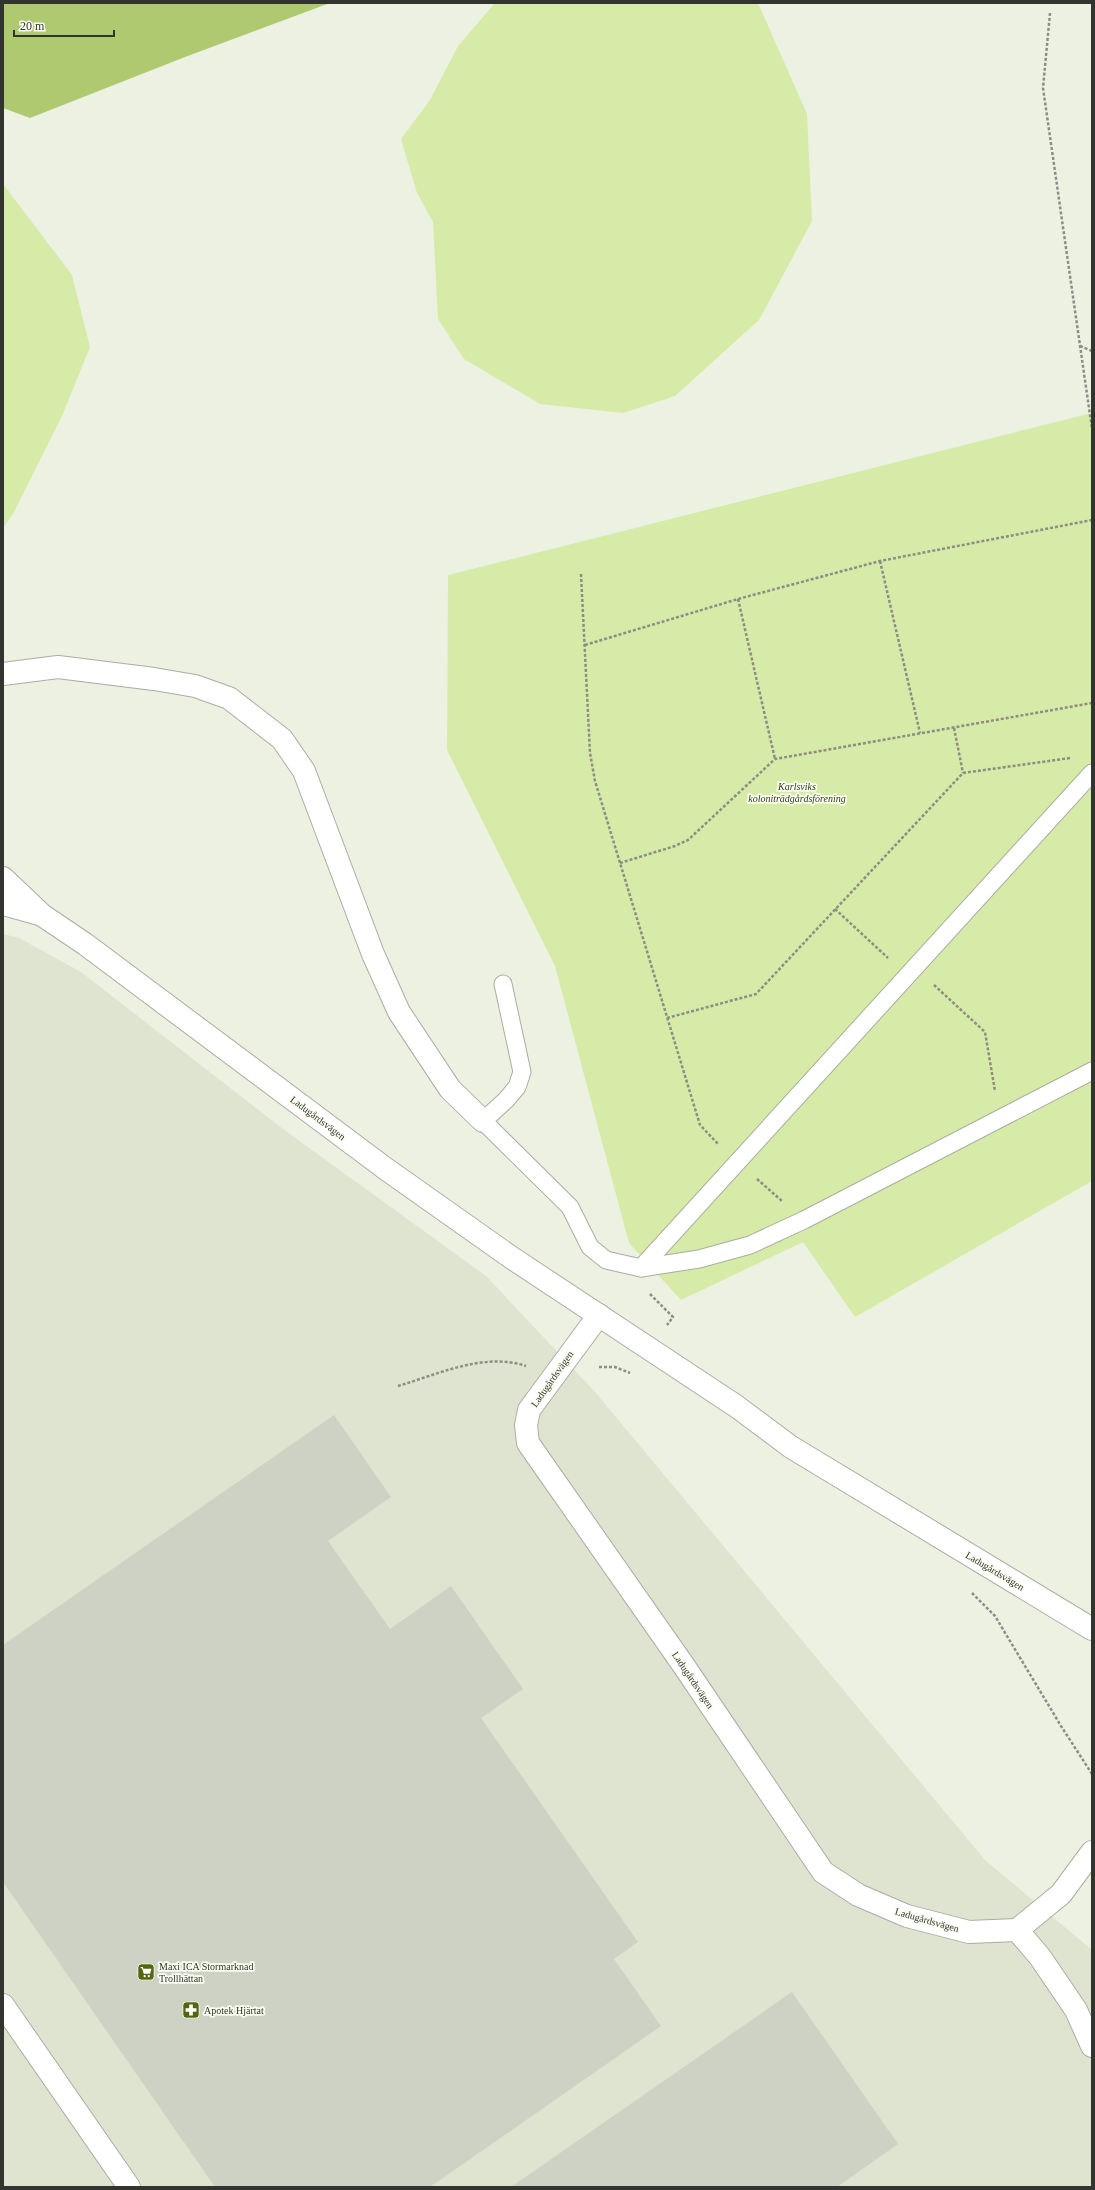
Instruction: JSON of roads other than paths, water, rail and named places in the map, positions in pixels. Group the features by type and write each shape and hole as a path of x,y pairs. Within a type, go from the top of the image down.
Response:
{"street":[{"path":"3,674 58,668 154,679 195,686 229,698 282,739 304,771 373,954 399,1012 450,1089 483,1121"},
{"name":"Ladugårdsvägen","path":"3,878 42,915 85,944 386,1169 512,1258 736,1406 791,1447 1092,1629"},
{"name":"Ladugårdsvägen","path":"3,904 42,915"},
{"name":"Ladugårdsvägen","path":"599,1315 529,1410 526,1425 528,1443 684,1666 823,1872 858,1895 907,1916 969,1932 1017,1930"},
{"path":"1092,1852 1061,1894 1017,1930 1040,1958 1076,2010 1092,2046"},
{"path":"3,2005 129,2187"}],"lane":[{"path":"641,1268 1092,773"},
{"path":"504,984 522,1072 517,1087 506,1100 483,1121 570,1207 590,1246 606,1260 641,1268 699,1259 750,1245 804,1220 1092,1071"}],"place":[{"name":"Maxi ICA Stormarknad Trollhättan","path":"146,1972"},
{"name":"Apotek Hjärtat","path":"191,2010"}],"park label":[{"name":"Karlsviks koloniträdgårdsförening","path":"797,792"}]}
